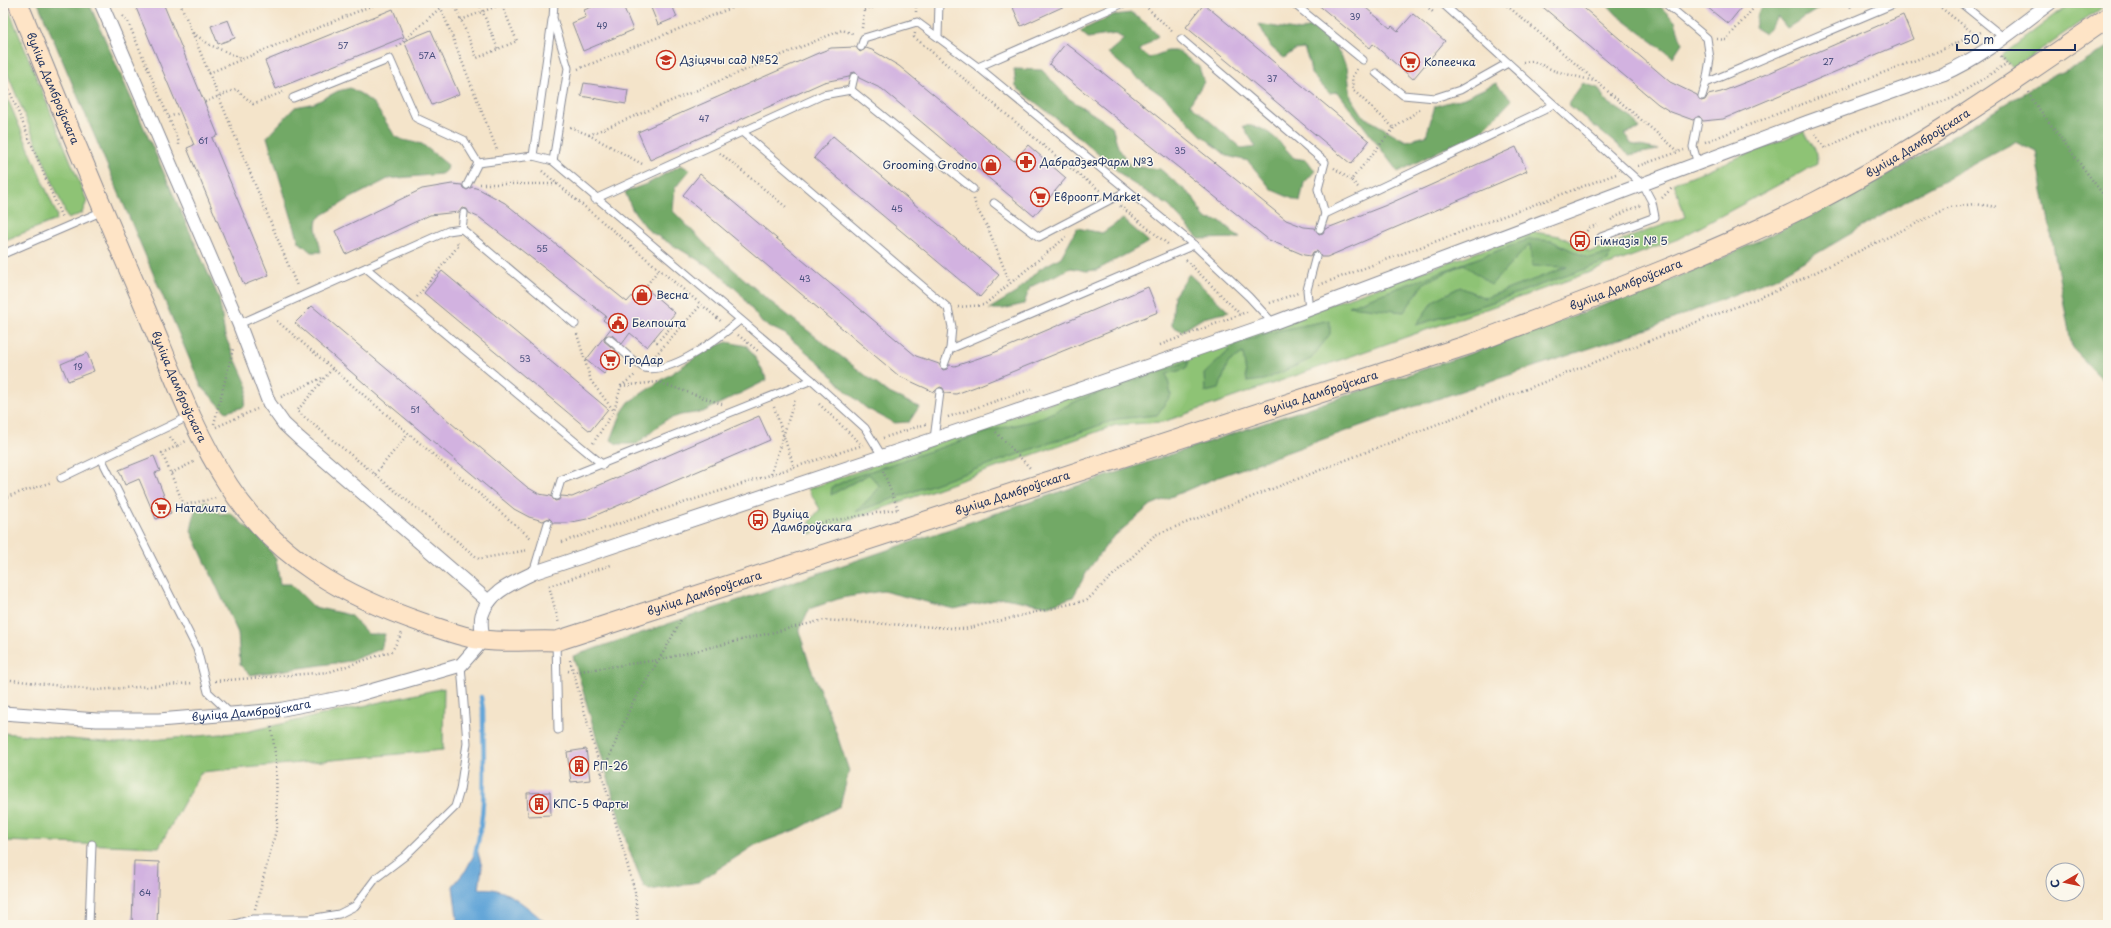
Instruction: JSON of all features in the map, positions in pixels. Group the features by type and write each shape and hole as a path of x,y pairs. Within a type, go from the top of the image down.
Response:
{"main road":[{"name":"вуліца Дамброўскага","path":"18,3 103,211 192,415 229,486 261,528 277,544 299,563 335,585 410,618 483,640 558,633 686,598 1471,344 1705,253 1816,201 1909,149 2012,84 2108,17"}],"street":[{"path":"101,3 239,324 275,400 284,424 489,602"},
{"path":"461,665 483,640 481,617 489,602 504,587 532,573 882,462 934,439 1309,310 1808,122 1960,67 2050,3"},
{"name":"вуліца Дамброўскага","path":"3,714 97,720 159,720 233,715 269,711 360,694 461,665"}],"lane":[{"path":"533,156 554,3"},
{"path":"938,36 939,3"},
{"path":"978,67 1124,3"},
{"path":"1293,3 1363,60"},
{"path":"1442,3 1643,185 1652,202 1655,217 1601,237"},
{"path":"1665,3 1706,38 1710,59 1702,96"},
{"path":"1706,83 1896,3"},
{"path":"1961,3 2003,37"},
{"path":"553,18 568,68 553,161"},
{"path":"861,47 862,37 917,22 938,36 978,67 1194,245 1249,297 1272,323"},
{"path":"1181,39 1325,162 1318,189 1325,214 1320,229"},
{"path":"293,98 390,59 416,118 464,140 478,163"},
{"path":"1376,73 1403,96 1436,98 1460,90 1508,63"},
{"path":"851,90 854,77"},
{"path":"595,199 741,131 824,95 851,90 973,189"},
{"path":"1325,214 1544,110 1553,104"},
{"path":"1698,121 1693,147 1698,164"},
{"path":"741,131 948,308 952,327 950,349 944,365"},
{"path":"478,163 533,156 553,161 595,199 812,380 865,428 882,462"},
{"path":"469,185 478,163"},
{"path":"994,203 1039,237 1127,191"},
{"path":"3,254 103,211"},
{"path":"462,229 464,213"},
{"path":"239,324 453,230 462,229 575,324"},
{"path":"950,349 1194,245"},
{"path":"1309,310 1307,290 1316,256"},
{"path":"366,268 603,465"},
{"path":"609,339 644,368 659,369 677,364 730,329 740,320"},
{"path":"556,496 561,480 603,465 812,380"},
{"path":"934,439 940,392"},
{"path":"62,478 102,460 192,415"},
{"path":"102,460 197,649 208,692 233,715"},
{"path":"532,573 548,523"},
{"path":"558,633 556,667 558,730"},
{"path":"231,925 252,919 310,919 339,914 350,909 355,906 376,878 405,856 455,807 461,784 467,742 461,665"},
{"path":"89,925 92,844"}],"path":[{"path":"180,3 301,296"},
{"path":"209,73 378,3"},
{"path":"439,3 501,160"},
{"path":"454,3 461,20 477,58 517,41 502,3 461,20"},
{"path":"479,3 498,49"},
{"path":"568,68 581,69 744,3"},
{"path":"589,134 842,30 862,37 865,3"},
{"path":"864,10 888,3"},
{"path":"1142,3 1181,39"},
{"path":"1504,3 1679,151"},
{"path":"1706,38 1726,40 1758,3"},
{"path":"397,47 441,7"},
{"path":"193,33 210,44 243,59"},
{"path":"914,37 1074,171 1112,199"},
{"path":"1363,60 1352,77 1353,90 1394,128"},
{"path":"1508,63 1532,61 1555,71 1596,82"},
{"path":"1799,106 1825,149 1857,132 1952,98 2006,64"},
{"path":"3,75 62,220 68,226"},
{"path":"205,102 219,96"},
{"path":"1351,180 1394,128 1436,98"},
{"path":"2033,101 2108,201"},
{"path":"169,117 180,113"},
{"path":"559,123 589,134 654,171"},
{"path":"710,146 786,207"},
{"path":"533,156 536,166 759,352"},
{"path":"1607,221 1626,211 1664,198 1673,190 1662,158"},
{"path":"1325,162 1351,180 1365,194"},
{"path":"469,185 558,184"},
{"path":"973,189 976,207 988,228 1010,283"},
{"path":"556,667 573,672 658,660 824,620 965,629 1087,600 1155,535 1782,289 1950,207 1975,204 1998,207"},
{"path":"948,308 984,305 1067,236 1072,220"},
{"path":"1580,241 1589,228 1601,224"},
{"path":"415,300 458,246 453,230"},
{"path":"650,291 646,286 659,269"},
{"path":"587,452 614,411 621,386 644,368 702,305"},
{"path":"277,321 534,542"},
{"path":"239,324 213,428 325,376"},
{"path":"575,324 580,348 591,381 614,411"},
{"path":"654,339 657,342 672,325 680,328"},
{"path":"332,369 297,411 479,559 532,549"},
{"path":"621,386 658,382 738,410"},
{"path":"771,474 799,385 862,445"},
{"path":"770,397 796,471"},
{"path":"164,429 177,446"},
{"path":"994,430 1032,469"},
{"path":"375,474 408,434"},
{"path":"190,439 162,453 184,505 216,498 213,492"},
{"path":"171,473 194,462 198,468"},
{"path":"799,517 803,526 898,511 882,462"},
{"path":"3,498 51,482"},
{"path":"549,586 611,565"},
{"path":"548,581 558,633"},
{"path":"602,774 631,706 686,609 686,598"},
{"path":"570,660 635,892 638,925"},
{"path":"252,919 277,827 276,760 269,711"}],"green space":[{"path":"3,3 6,3 87,201 82,213 68,219 3,63"},
{"path":"38,3 89,3 219,298 225,336 248,387 244,407 226,412 201,386"},
{"path":"1606,3 1657,3 1675,21 1682,43 1673,57 1617,15"},
{"path":"1766,3 1828,3 1787,28 1778,17 1765,34 1755,28 1758,13"},
{"path":"2071,3 2108,3 2014,68 2001,56"},
{"path":"1132,13 1149,26 1158,36 1139,50 1149,58 1167,51 1178,51 1199,67 1204,82 1190,104 1242,149 1256,147 1243,126 1251,126 1266,131 1272,135 1294,158 1307,160 1315,171 1304,183 1300,202 1272,190 1248,161 1227,156 1200,134 1167,99 1137,78 1108,53 1124,39 1116,34 1088,38 1080,31 1113,15"},
{"path":"1259,24 1300,31 1315,25 1335,45 1347,67 1351,97 1364,117 1406,141 1426,136 1435,106 1464,98 1496,83 1512,100 1478,135 1449,146 1398,172 1338,92 1329,93 1311,74 1309,61 1304,49 1295,50 1284,58 1271,47"},
{"path":"2108,47 2108,385 2072,348 2036,152 2015,142 1927,189 1775,278 1648,329 1404,410 1216,478 1151,505 1111,539 1088,570 1073,597 1048,606 1004,598 954,609 883,591 841,598 809,609 799,631 810,666 832,720 849,771 840,806 800,828 755,845 698,882 650,890 644,887 627,844 573,656 1475,352 1642,291 1716,261 1833,205 1924,154 2050,77 2080,65"},
{"path":"1014,69 1042,70 1068,98 1112,126 1118,147 1130,166 1160,169 1193,197 1205,219 1220,221 1240,238 1199,239 1169,206 1129,181 1068,128 1016,87"},
{"path":"1583,83 1598,88 1606,101 1633,119 1640,129 1625,133 1631,144 1659,150 1629,155 1568,104"},
{"path":"3,88 57,215 56,220 3,241"},
{"path":"350,88 374,104 395,136 403,140 422,144 448,165 447,170 441,174 388,179 351,198 321,216 317,220 316,227 321,252 311,252 299,242 267,137 295,107 315,103 338,91"},
{"path":"1804,131 1817,153 1817,164 1678,239 1566,281 1163,422 1116,425 810,534 810,521 820,509 808,489 1534,232 1560,236 1590,252 1685,217 1674,183"},
{"path":"681,165 690,170 675,188 673,211 709,248 767,299 887,392 919,407 909,422 894,423 866,408 846,391 822,365 785,334 762,323 740,293 715,270 649,231 632,209 625,192 649,183"},
{"path":"1123,219 1149,242 1097,270 1086,271 1071,268 1030,287 1024,304 1003,309 989,309 1017,292 1038,270 1061,257 1077,228 1102,233"},
{"path":"1529,239 1552,241 1588,258 1610,253 1608,261 1487,304 1416,325 1433,301 1460,287 1485,298 1567,267 1532,266 1530,244 1491,285 1464,264 1424,283 1404,312 1349,306"},
{"path":"1189,274 1229,312 1203,318 1182,331 1172,326 1174,296"},
{"path":"1330,320 1330,334 1311,359 1264,380 1247,382 1243,353 1228,363 1219,389 1205,392 1204,374 1236,344 1266,333"},
{"path":"727,342 747,346 758,362 767,380 703,412 681,415 666,420 637,444 617,444 611,440 622,412 629,402 708,349"},
{"path":"1189,361 1186,369 1167,374 1171,395 1157,415 1117,419 856,512 880,487 869,474 831,495 832,487 853,477 993,430 1036,420 1081,399"},
{"path":"206,501 220,514 230,513 264,542 276,559 280,584 291,584 314,607 350,615 368,634 385,634 381,649 350,661 250,675 240,665 238,633 191,531 196,506"},
{"path":"444,688 443,750 201,772 159,847 3,841 3,733 116,743 245,732"}],"water":[{"path":"477,849 482,867 479,889 497,890 506,893 544,921 546,925 458,925 453,886 466,870"}],"building":[{"path":"134,3 163,3 218,135 212,138 269,275 244,285 187,148 194,145"},
{"path":"602,3 622,3 633,30 583,51 572,23 586,17 584,10"},
{"path":"649,3 671,3 677,17 658,25"},
{"path":"1011,3 1071,3 1021,26"},
{"path":"1316,3 1360,3 1390,28 1392,26 1398,31 1413,14 1445,41 1413,79 1373,44 1370,48"},
{"path":"1538,3 1578,3 1670,82 1697,95 1701,101 1705,100 1708,95 1721,92 1769,73 1903,15 1913,39 1723,119 1703,121 1699,116 1693,120 1671,112 1658,104"},
{"path":"1702,3 1745,3 1728,24"},
{"path":"1204,4 1369,141 1351,164 1186,27"},
{"path":"393,9 404,37 276,89 265,61"},
{"path":"228,20 235,38 218,44 211,26"},
{"path":"431,30 459,94 432,105 404,41"},
{"path":"1066,43 1286,220 1304,227 1315,228 1319,234 1323,233 1325,229 1384,206 1516,147 1527,171 1327,257 1321,257 1317,251 1313,252 1311,256 1304,255 1269,240 1049,64"},
{"path":"856,47 860,52 866,48 872,50 899,66 1014,161 1028,145 1066,178 1034,216 882,89 859,78 855,72 851,73 849,77 824,82 650,160 638,132 831,48"},
{"path":"584,83 628,90 626,104 581,96"},
{"path":"833,136 999,275 980,297 814,158"},
{"path":"700,174 916,356 939,364 943,370 947,369 949,365 955,366 991,354 1148,287 1158,312 956,394 945,393 943,388 940,387 934,392 899,376 683,195"},
{"path":"452,184 462,185 463,188 467,190 472,187 479,189 505,203 627,302 642,285 675,313 647,347 630,333 622,344 612,335 605,336 604,341 616,351 614,353 618,357 604,374 586,360 612,327 603,320 606,316 480,218 469,213 467,209 462,208 459,212 430,215 346,254 335,231 422,189"},
{"path":"442,271 608,409 590,431 424,293"},
{"path":"312,306 527,487 539,494 551,496 555,501 559,500 561,496 572,497 759,416 770,440 587,519 567,523 553,523 549,518 543,521 529,517 514,509 388,404 295,323"},
{"path":"87,353 94,371 68,381 61,364"},
{"path":"154,456 160,471 155,473 171,513 156,519 139,479 125,485 119,470"},
{"name":"РП-26","path":"586,749 590,780 571,782 567,752"},
{"name":"КПС-5 Фарты","path":"550,792 551,815 528,816 527,793"},
{"path":"134,861 159,862 157,925 132,925"}],"waterway":[{"path":"475,854 482,818 484,782 483,709 481,697"}],"place":[{"name":"Дзіцячы сад №52","path":"666,60"},
{"name":"Копеечка","path":"1410,62"},
{"name":"ДабрадзеяФарм №3","path":"1026,162"},
{"name":"Grooming Grodno","path":"991,165"},
{"name":"Евроопт Market","path":"1040,197"},
{"name":"Гімназія № 5","path":"1580,241"},
{"name":"Весна","path":"642,295"},
{"name":"Белпошта","path":"618,323"},
{"name":"ГроДар","path":"610,360"},
{"name":"Наталита","path":"161,508"},
{"name":"Вуліца Дамброўскага","path":"758,520"},
{"name":"РП-26","path":"579,766"},
{"name":"КПС-5 Фарты","path":"539,804"}]}
